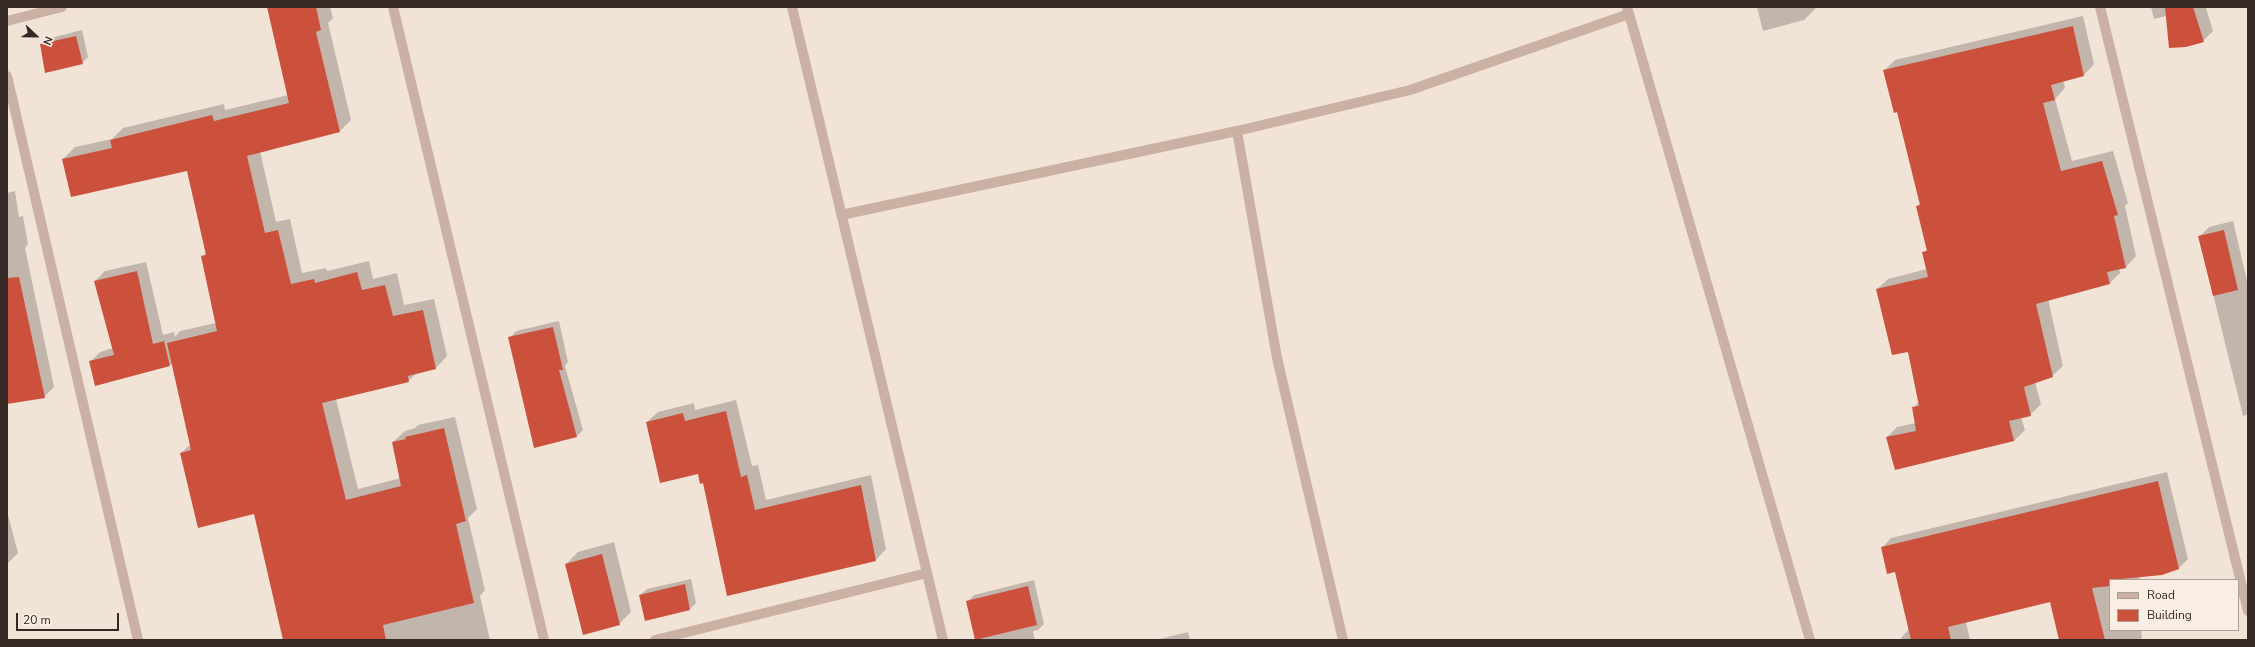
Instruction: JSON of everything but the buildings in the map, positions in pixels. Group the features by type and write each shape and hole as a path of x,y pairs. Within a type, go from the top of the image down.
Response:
{"street":[{"path":"7,21 62,7"},
{"path":"393,7 544,640"},
{"path":"792,7 944,640"},
{"path":"2100,7 2248,611"},
{"path":"841,215 1237,131 1410,90 1628,10 1810,640"},
{"path":"7,76 138,640"},
{"path":"1237,131 1277,358 1343,640"},
{"path":"655,640 927,573"}]}
